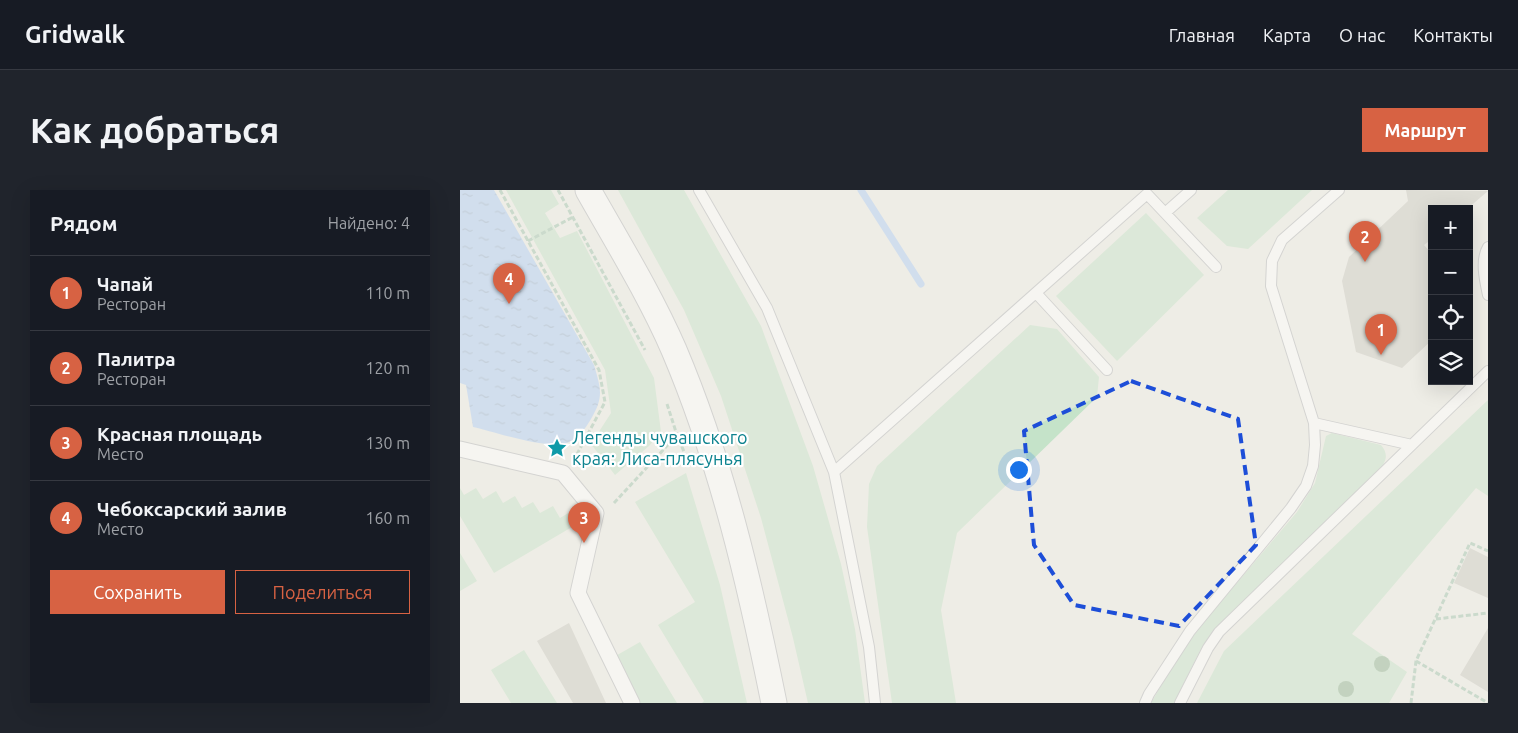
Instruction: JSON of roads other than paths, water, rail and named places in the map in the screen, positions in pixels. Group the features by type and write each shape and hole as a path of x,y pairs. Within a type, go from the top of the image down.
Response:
{"street":[{"path":"588,190 638,278 673,350 702,422 755,605 774,703"},
{"path":"460,449 563,473 596,513 578,593 632,703"}],"lane":[{"path":"699,190 767,308 834,472 869,647 875,703"},
{"path":"1166,213 1191,190"},
{"path":"1145,703 1190,631 1291,508 1306,486 1313,466 1315,445 1314,423 1271,286 1272,261 1282,240 1339,190"},
{"path":"834,472 1147,194 1216,267"},
{"path":"1488,247 1484,275 1488,294"},
{"path":"1036,293 1107,370"},
{"path":"1180,703 1208,648 1219,632 1488,371"},
{"path":"1314,423 1412,445"}],"water":[{"path":"460,190 494,190 594,365 600,387 598,405 584,430 575,439 567,443 558,445 534,442 473,427 466,385 460,383"}],"waterway":[{"path":"861,190 921,284"}],"place":[{"name":"Палитра","path":"1365,262"},
{"name":"Чебоксарский залив","path":"509,304"},
{"name":"Чапай","path":"1381,355"},
{"name":"Легенды чувашского края: Лиса-плясунья","path":"557,448"},
{"name":"Красная площадь","path":"584,543"}]}
